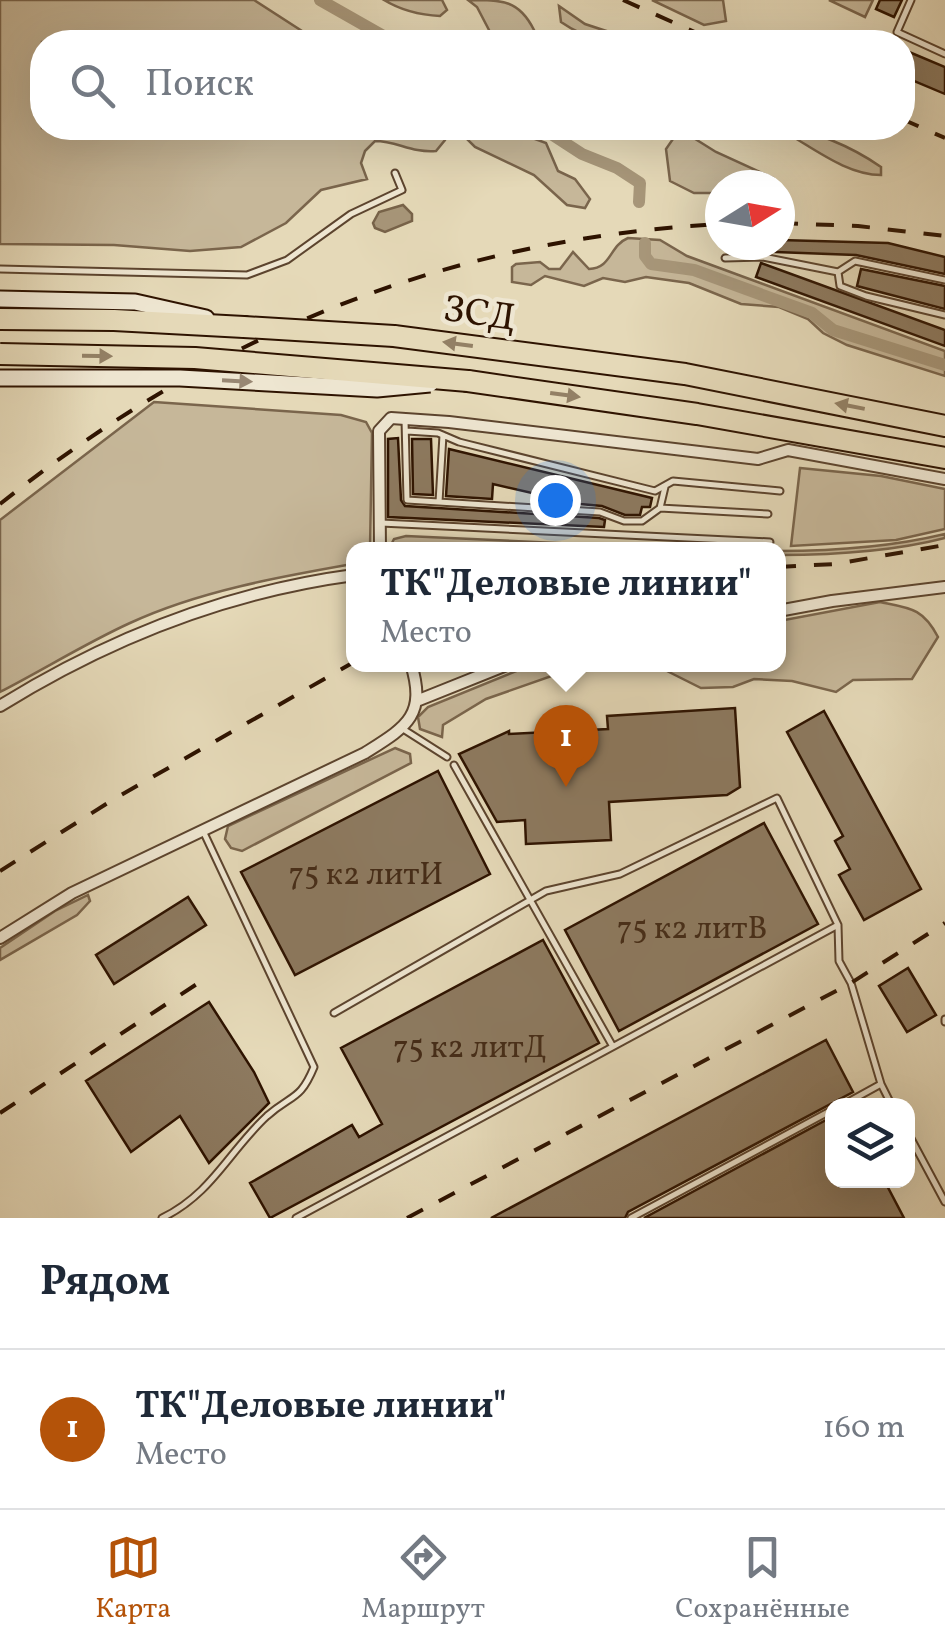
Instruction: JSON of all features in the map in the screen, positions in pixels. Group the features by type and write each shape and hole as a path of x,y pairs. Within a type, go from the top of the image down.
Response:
{"highway":[{"name":"ЗСД","path":"0,319 114,320 394,336 685,374 945,426"},
{"name":"ЗСД","path":"0,354 195,358 468,381 714,416 945,458"}],"main road":[{"path":"0,298 135,302 244,327"},
{"path":"0,378 180,378 377,389 468,381"}],"street":[{"path":"380,542 379,431 391,418 758,460 788,450 945,479"},
{"path":"0,706 84,658 149,628 244,597 346,578"},
{"path":"786,610 945,587"},
{"path":"0,938 72,893 365,752 411,716 419,700 412,672"},
{"path":"419,700 489,672"}],"lane":[{"path":"897,30 911,0"},
{"path":"915,41 945,54"},
{"path":"0,268 247,275 287,260 350,214 402,190 395,173"},
{"path":"782,260 838,272 855,261 945,280"},
{"path":"838,272 840,286 945,315"},
{"path":"404,417 407,500 600,512 624,521 642,521 660,508 768,514"},
{"path":"406,431 443,435 655,491 673,480 780,491"},
{"path":"439,502 443,435"},
{"path":"660,508 665,485"},
{"path":"381,524 770,542"},
{"path":"400,728 447,757"},
{"path":"454,765 612,1046"},
{"path":"334,1013 546,891 620,874 777,798 838,925 839,961 852,984 888,1098"},
{"path":"162,1218 185,1207 224,1170 266,1117 305,1089 314,1067 202,828"},
{"path":"296,1218 838,925"},
{"path":"856,1098 881,1084"},
{"path":"630,1218 825,1114"},
{"path":"915,1147 945,1202"}],"shaded area":[{"path":"0,0 254,0 300,30 30,30 30,140 445,140 436,151 375,141 365,151 361,163 367,179 321,190 286,223 241,247 190,251 114,245 0,244"},
{"path":"384,0 442,0 447,10 440,16 425,15"},
{"path":"468,0 491,0 516,7 534,30 489,30 477,7"},
{"path":"652,0 723,0 726,21 704,25"},
{"path":"829,0 873,0 865,17"},
{"path":"559,6 585,24 603,30 575,30 561,22"},
{"path":"468,140 546,143 558,171 575,179 590,199 585,208 567,205 534,175"},
{"path":"672,140 697,140 755,170 705,170 705,193 694,193 670,181 666,149"},
{"path":"798,140 830,140 845,146 881,167 881,175 840,164"},
{"path":"403,205 412,214 412,221 385,232 375,228 373,223 379,212"},
{"path":"628,238 660,240 687,256 945,351 945,376 847,345 823,333 808,319 779,307 741,304 689,283 646,277 625,282 603,278 584,286 545,276 531,285 512,282 512,267 516,264 540,262 549,269 560,269 573,252 589,269 596,268"},
{"path":"154,402 341,415 366,422 372,433 370,542 346,542 346,565 240,586 156,612 0,692 0,520"},
{"path":"800,468 881,476 945,489 945,529 896,540 791,546"},
{"path":"945,534 945,538 883,550 786,555 786,551 904,542"},
{"path":"406,536 535,542 392,542"},
{"path":"880,602 915,611 927,620 938,637 912,679 853,680 836,692 792,681 754,679 733,687 701,688 669,672 786,672 786,620"},
{"path":"514,672 563,672 486,699 443,725 442,737 420,729 418,717 428,707"},
{"path":"395,748 410,754 411,763 242,851 231,848 225,839 228,826"},
{"path":"88,895 90,901 77,915 0,960 0,948 55,911"}],"building":[{"path":"880,0 902,0 894,17 876,9"},
{"path":"915,54 945,67 945,94 915,81"},
{"path":"795,240 888,243 945,257 945,274 856,255 795,253"},
{"path":"761,263 945,330 945,346 756,277"},
{"path":"861,269 945,286 945,309 857,286"},
{"path":"398,438 401,500 405,506 599,518 605,520 604,527 388,517 388,439"},
{"path":"412,439 431,439 433,495 413,494"},
{"path":"449,449 652,498 650,507 642,507 640,515 625,515 602,506 493,484 492,499 446,496"},
{"path":"735,708 740,787 727,795 609,802 611,840 526,844 525,820 497,822 459,754 509,731 608,729 607,716"},
{"path":"824,711 921,889 864,920 839,875 850,869 835,841 843,836 787,732"},
{"path":"438,771 490,874 295,975 241,872"},
{"path":"764,823 818,924 619,1031 565,930"},
{"path":"188,897 206,925 114,984 96,955"},
{"path":"543,940 599,1043 270,1218 250,1183 352,1125 359,1137 382,1124 341,1048"},
{"path":"908,968 936,1015 907,1032 879,986"},
{"path":"209,1002 269,1103 209,1163 180,1116 131,1152 86,1081"},
{"path":"826,1040 853,1092 842,1098 825,1098 825,1107 628,1212 625,1218 491,1218"},
{"path":"825,1121 825,1188 888,1188 904,1218 644,1218"}],"waterway":[{"path":"320,0 373,30"},
{"path":"560,140 640,183 639,202"},
{"path":"645,243 645,256 651,264 694,270 812,313 833,330 945,365"}],"railway":[{"path":"623,0 690,30"},
{"path":"915,125 945,138"},
{"path":"795,224 945,236"},
{"path":"0,504 81,444 164,391 250,345 338,306 428,274 522,250 619,233 705,225"},
{"path":"786,567 835,564 945,545"},
{"path":"0,871 114,799 346,667"},
{"path":"407,1218 851,983 945,923"},
{"path":"0,1113 203,980"}],"place":[{"name":"ТК\"Деловые линии\"","path":"566,787"}]}
